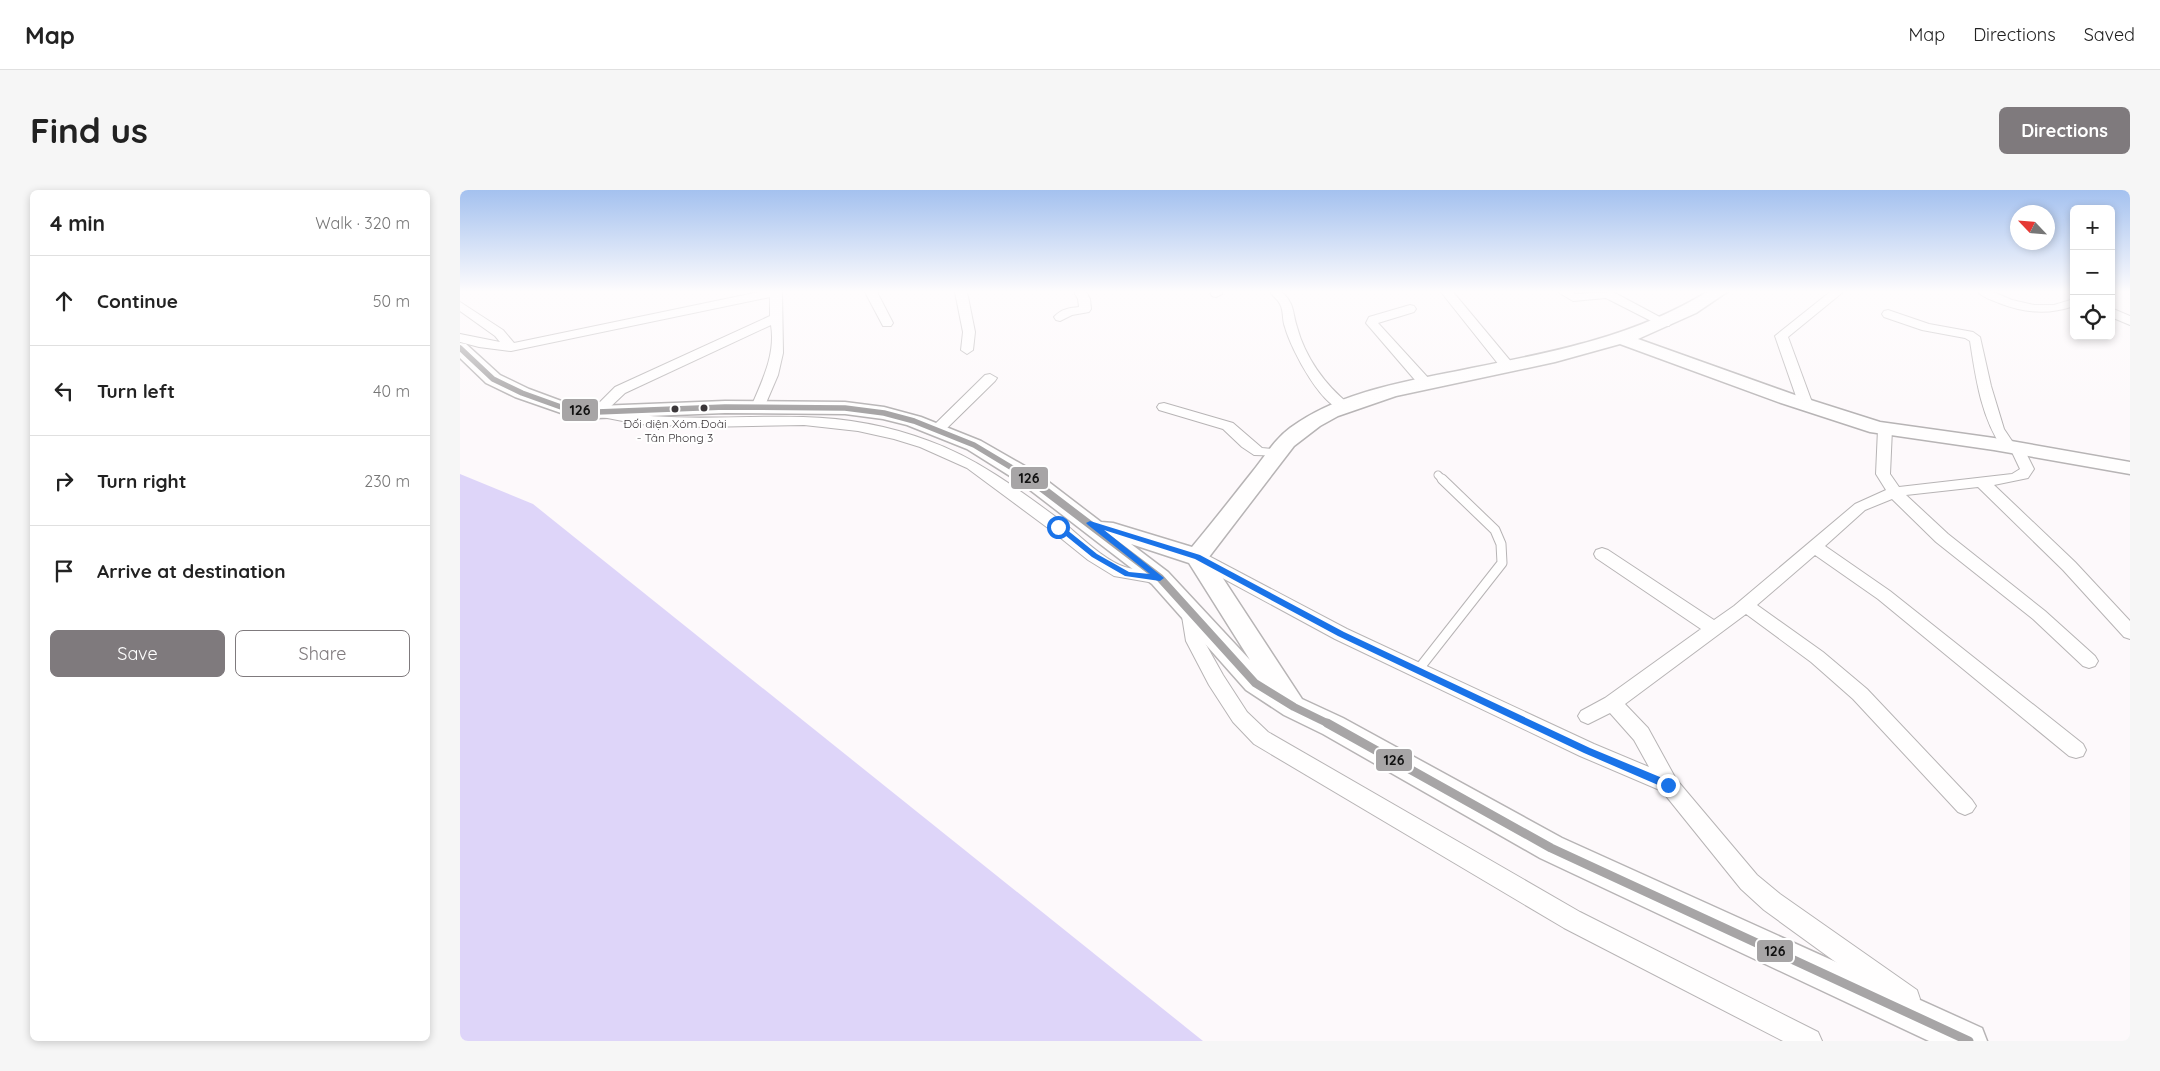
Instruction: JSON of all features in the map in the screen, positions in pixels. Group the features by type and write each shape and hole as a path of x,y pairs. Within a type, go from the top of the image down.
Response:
{"main road":[{"path":"1197,557 1295,434 1317,419 1344,407 1426,384 1508,367 1622,339 1642,332"},
{"path":"1622,339 1806,405 1885,429 2013,447 2130,468"},
{"path":"460,348 493,379 522,393 561,407 597,412 725,407 845,408 884,413 938,430 974,445 1029,478 1160,578 1254,682 1294,707 1333,726 1551,848 1965,1039"},
{"path":"1090,523 1197,557 1294,707"}],"street":[{"path":"497,332 511,347"},
{"path":"460,338 479,343 511,347 585,332"},
{"path":"597,412 620,390 746,332"},
{"path":"708,423 768,408 779,352 780,332"},
{"path":"967,350 969,332"},
{"path":"1292,332 1322,386 1344,407"},
{"path":"1380,332 1426,384"},
{"path":"1479,332 1508,367"},
{"path":"1786,332 1780,336 1806,405"},
{"path":"1588,716 1612,703 1746,605 1860,507 1894,493 2023,475 2027,469 2013,447 1997,429 1984,386 1976,340 1964,334 1952,332"},
{"path":"938,430 990,378"},
{"path":"1164,407 1228,426 1247,444 1259,452 1279,453"},
{"path":"868,411 897,435"},
{"path":"597,412 638,420 708,423 804,421 858,427 897,435 925,444 972,465 1058,527 1094,556 1120,572 1160,578"},
{"path":"1885,429 1883,474 1894,493 1942,538 2039,615 2088,661"},
{"path":"1982,482 2010,511 2070,566 2130,632"},
{"path":"1814,546 1884,595 2076,750"},
{"path":"1602,554 1714,629"},
{"path":"1197,557 1341,634 1587,750 1668,785"},
{"path":"1746,605 1817,657 1860,694 1965,806"},
{"path":"1190,610 1195,641 1216,680 1240,717 1261,738 1572,920 1809,1041"},
{"path":"1612,703 1641,734 1668,785 1749,882 1772,902 1965,1039"}],"lane":[{"path":"1418,670 1502,563 1500,544 1495,530 1438,475"}],"shaded area":[{"path":"460,474 533,504 1203,1041 460,1041"}],"transit line":[{"name":"126","path":"460,348 493,379 522,393 561,407 597,412 725,407 845,408 884,413 914,421 974,445 1029,478 1160,578 1255,683 1294,707 1333,726 1551,848 1969,1041"}],"place":[{"name":"Đối diện Xóm Đoài - Tân Phong 3","path":"675,409"}],"route":[{"path":"1058,527 1094,556 1120,572 1128,574 1160,578 1090,523 1197,557 1341,634 1587,750 1668,785"}]}
